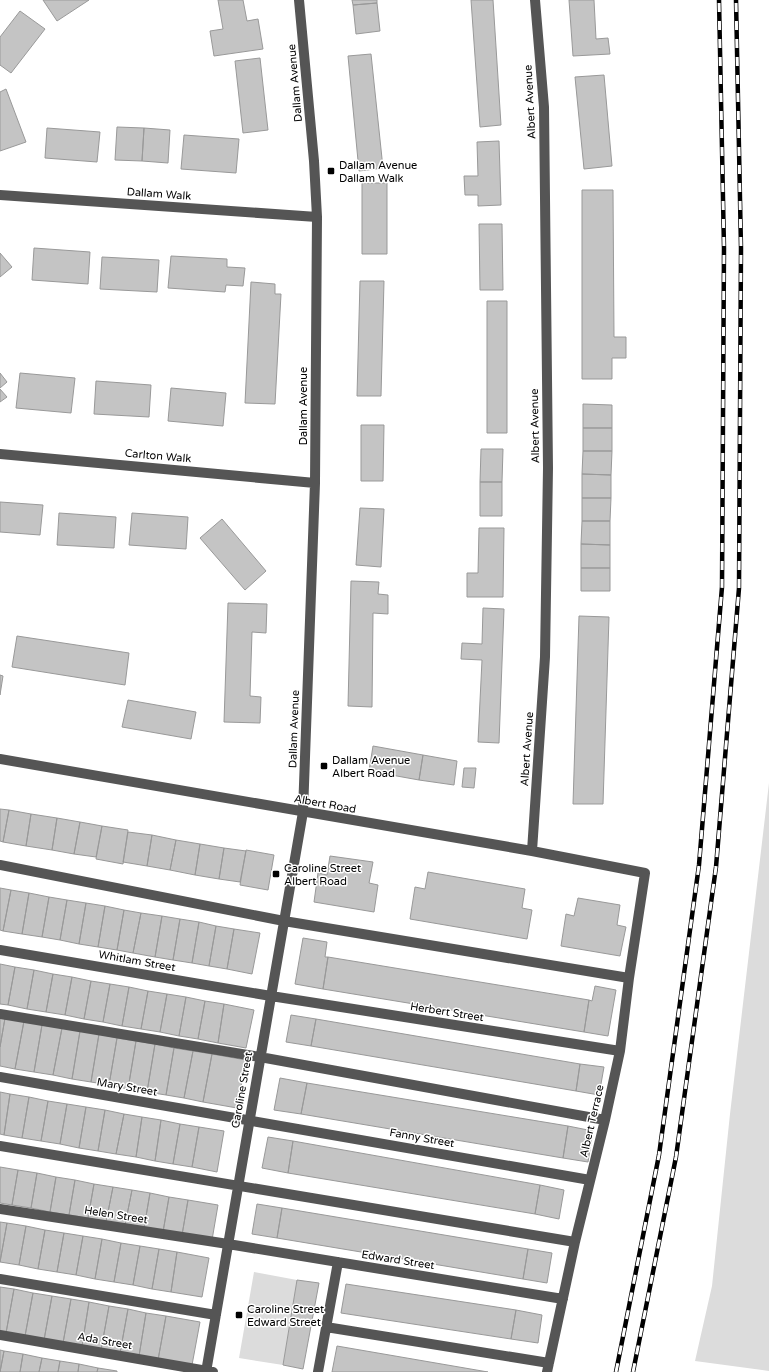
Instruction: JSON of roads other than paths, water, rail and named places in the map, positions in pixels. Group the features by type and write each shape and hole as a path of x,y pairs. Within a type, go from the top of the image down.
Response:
{"street":[{"name":"Dallam Avenue","path":"299,0 314,161 317,217 315,482 303,812"},
{"name":"Albert Avenue","path":"532,851 545,657 548,468 544,107 535,0"},
{"name":"Dallam Walk","path":"0,195 317,217"},
{"name":"Carlton Walk","path":"0,454 315,482"},
{"name":"Albert Road","path":"0,759 532,851 645,873"},
{"name":"Caroline Street","path":"208,1372 228,1244 303,812"},
{"path":"0,865 284,921 630,978"},
{"name":"Albert Terrace","path":"548,1368 575,1242 606,1120 620,1051 645,873"},
{"name":"Whitlam Street","path":"0,950 271,996"},
{"name":"Herbert Street","path":"271,996 620,1051"},
{"path":"0,1014 260,1057 606,1120"},
{"name":"Mary Street","path":"0,1077 249,1121"},
{"name":"Fanny Street","path":"249,1121 590,1180"},
{"path":"0,1146 575,1242"},
{"name":"Helen Street","path":"0,1209 228,1244"},
{"name":"Edward Street","path":"228,1244 564,1299"},
{"path":"318,1372 338,1262"},
{"path":"0,1279 216,1315"},
{"path":"326,1327 548,1368"},
{"name":"Ada Street","path":"0,1335 208,1372"}],"railway":[{"path":"616,1372 659,1155 699,865 722,587 724,248 719,0"},
{"path":"633,1372 676,1157 716,867 739,588 741,248 736,0"}],"place":[{"name":"Dallam Avenue Dallam Walk","path":"331,171"},
{"name":"Dallam Avenue Albert Road","path":"324,766"},
{"name":"Caroline Street Albert Road","path":"276,874"},
{"name":"Caroline Street Edward Street","path":"239,1315"}]}
